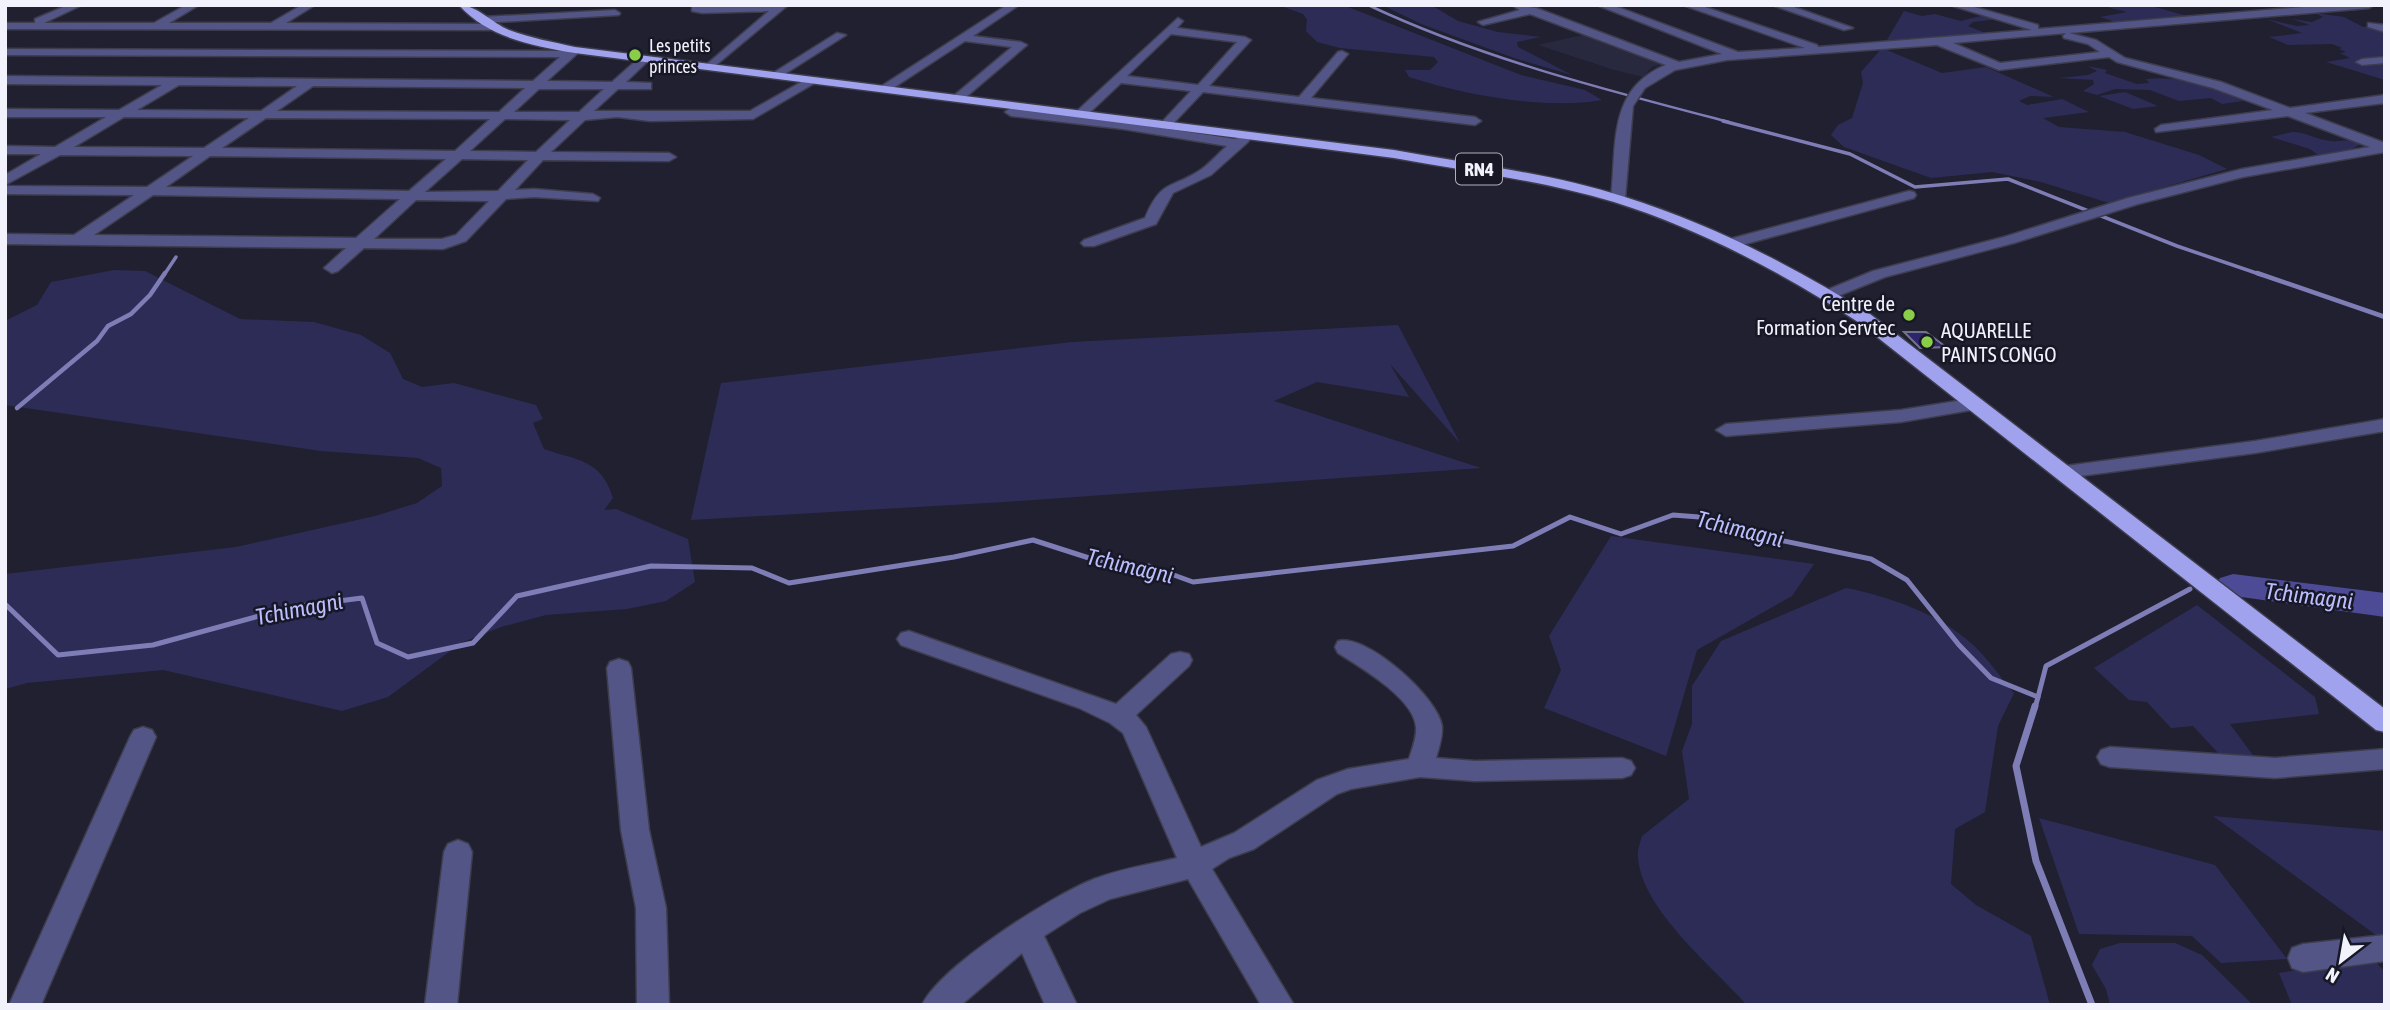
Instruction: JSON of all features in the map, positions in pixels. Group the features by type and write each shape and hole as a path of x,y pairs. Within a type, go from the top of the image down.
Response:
{"highway":[{"name":"RN4","path":"464,5 488,23 572,52 776,75 1167,125 1242,139 1455,164 1618,199 1671,216 1731,243 1828,295 1896,342 2385,723"}],"street":[{"path":"5,37 77,5"},
{"path":"27,91 194,5"},
{"path":"5,181 310,5"},
{"path":"697,5 695,8 698,10 781,7"},
{"path":"883,89 1014,5"},
{"path":"1517,5 1677,65"},
{"path":"1483,22 1552,5"},
{"path":"1602,5 1738,55"},
{"path":"1688,5 1825,51"},
{"path":"1777,5 1848,28"},
{"path":"1828,295 1879,274 2009,240 2133,201 2242,173 2385,148 2217,85 2143,68 2108,54 2092,42 1955,5"},
{"path":"2232,5 2266,14"},
{"path":"1618,199 1631,97 1651,76 1677,65 1738,55 1825,51 2369,5"},
{"path":"710,67 781,7"},
{"path":"5,26 396,27 615,13"},
{"path":"1081,114 1181,19"},
{"path":"2372,25 2385,29"},
{"path":"80,239 206,151 396,27"},
{"path":"1167,125 1202,90 1245,40 1169,30"},
{"path":"776,75 841,35"},
{"path":"956,99 1021,45 965,38"},
{"path":"1937,41 1999,67 2108,54"},
{"path":"514,54 537,42"},
{"path":"5,52 572,52"},
{"path":"332,268 572,52"},
{"path":"1302,101 1342,54"},
{"path":"5,239 455,242 611,86 644,59"},
{"path":"2362,62 2385,60"},
{"path":"1120,79 1475,121"},
{"path":"5,80 647,86"},
{"path":"5,114 583,116 617,113 650,117 688,114 747,117 814,80"},
{"path":"2161,129 2385,99"},
{"path":"1011,112 1242,139"},
{"path":"1089,243 1151,221 1160,200 1168,190 1206,172 1242,139"},
{"path":"5,149 669,157"},
{"path":"5,190 467,198 534,193 593,198"},
{"path":"1731,243 1909,195"},
{"path":"1726,430 1901,416 1976,404"},
{"path":"2065,472 2255,447 2385,425"},
{"path":"909,639 1119,716 1133,727 1195,865 1278,1005"},
{"path":"1347,647 1399,685 1424,713 1429,727 1420,767"},
{"path":"1119,716 1180,660"},
{"path":"619,668 635,830 651,908 653,1005"},
{"path":"25,1005 143,737"},
{"path":"2110,757 2275,768 2385,760"},
{"path":"938,1005 981,966 1027,931 1070,904 1104,888 1195,865 1219,850 1244,841 1327,787 1348,779 1420,767 1475,771 1622,768"},
{"path":"441,1005 458,852"},
{"path":"1027,931 1061,1005"},
{"path":"2303,958 2385,948"}],"shaded area":[{"path":"1278,5 1343,5 1521,75 1585,90 1602,100 1579,103 1530,102 1479,95 1431,84 1409,77 1405,70 1430,70 1438,62 1434,57 1340,48 1317,42 1306,31 1307,20 1303,14"},
{"path":"1382,5 1431,5 1458,21 1498,32 1541,37 1517,42 1518,47 1572,75 1517,59 1421,24"},
{"path":"2099,5 2160,5 2155,7 2194,18 2122,24 2100,17 2127,12"},
{"path":"1904,11 1922,16 1935,14 1961,21 1985,15 1999,19 1973,22 1968,26 1988,34 1887,40"},
{"path":"2315,13 2344,17 2363,27 2370,26 2385,31 2385,80 2326,62 2350,58 2340,53 2346,52 2339,49 2342,48 2332,44 2288,45 2269,37 2302,33 2266,19 2297,26 2310,25 2292,19 2312,22 2323,17"},
{"path":"1591,33 1669,62 1652,67 1643,77 1538,45"},
{"path":"1882,48 1942,73 1986,67 2054,97 2030,96 2019,101 2027,105 2062,99 2089,112 2043,118 2059,127 2125,132 2199,155 2227,169 2109,203 2041,182 1992,172 1931,178 1844,147 1831,135 1838,125 1852,118 1863,83 1861,72"},
{"path":"2088,66 2107,70 2105,73 2137,84 2149,83 2146,79 2172,79 2207,87 2243,101 2222,104 2211,98 2179,101 2150,90 2115,89 2097,95 2083,91 2094,84 2093,80 2059,78 2088,75 2097,71"},
{"path":"2125,92 2158,106 2133,109 2099,96"},
{"path":"2292,132 2326,140 2360,142 2350,150 2318,155 2310,149 2271,137"},
{"path":"114,270 145,271 240,319 314,322 361,335 390,353 403,379 422,387 454,383 536,405 543,419 533,423 544,449 587,463 602,476 613,498 604,510 616,509 688,539 695,582 666,601 627,609 546,615 501,627 461,643 388,697 342,711 163,670 27,683 5,689 5,574 236,547 375,516 417,503 442,486 441,468 418,458 321,451 5,405 5,321 37,305 51,282"},
{"path":"1398,325 1460,443 1390,364 1409,397 1317,382 1274,401 1481,468 1004,502 691,520 721,383 1072,342"},
{"path":"1611,536 1814,564 1792,596 1697,650 1666,756 1544,708 1561,670 1549,636"},
{"path":"1846,588 1896,601 1944,623 1977,649 2014,693 1998,726 1985,812 1955,829 1951,884 1976,905 2031,936 2050,1005 1747,1005 1681,937 1652,897 1642,877 1638,850 1642,836 1689,799 1682,751 1692,724 1692,686 1721,641"},
{"path":"2197,605 2315,697 2319,714 2230,724 2255,758 2220,755 2193,726 2171,728 2147,702 2129,700 2094,668"},
{"path":"2213,816 2385,831 2385,937 2380,938"},
{"path":"2039,818 2215,865 2287,959 2221,963 2192,936 2079,934"},
{"path":"2120,943 2175,943 2202,955 2253,1005 2110,1005 2106,989 2092,965 2100,949"},
{"path":"2372,958 2385,972 2385,1005 2292,1005 2279,973"}],"building":[{"name":"AQUARELLE PAINTS CONGO","path":"1904,332 1926,332 1946,347 1920,348"}],"waterway":[{"path":"1368,5 1456,42 1546,72 1729,122"},
{"path":"1723,121 1850,154 1915,187 2008,179 2177,246 2262,275"},
{"path":"164,275 176,257"},
{"path":"17,408 97,341 108,326 131,314 150,295 165,273"},
{"path":"2257,273 2385,317"},
{"name":"Tchimagni","path":"5,604 58,655 153,645 292,607 362,598 377,643 408,657 473,643 517,596 651,566 752,568 789,583 954,557 1033,540 1117,567 1149,566 1193,582 1513,546 1570,517 1621,534 1673,515 1712,518 1760,536 1871,559 1907,580 1959,645 1991,678 2038,697"},
{"name":"Tchimagni","path":"2233,586 2385,605"},
{"name":"Tchimagni","path":"2038,697 2046,666 2190,589"},
{"path":"2035,708 2038,697"},
{"path":"2035,706 2016,766 2036,861 2092,1005"}],"place":[{"name":"Les petits princes","path":"635,55"},
{"name":"Centre de Formation Servtec","path":"1909,315"},
{"name":"AQUARELLE PAINTS CONGO","path":"1927,342"}]}
